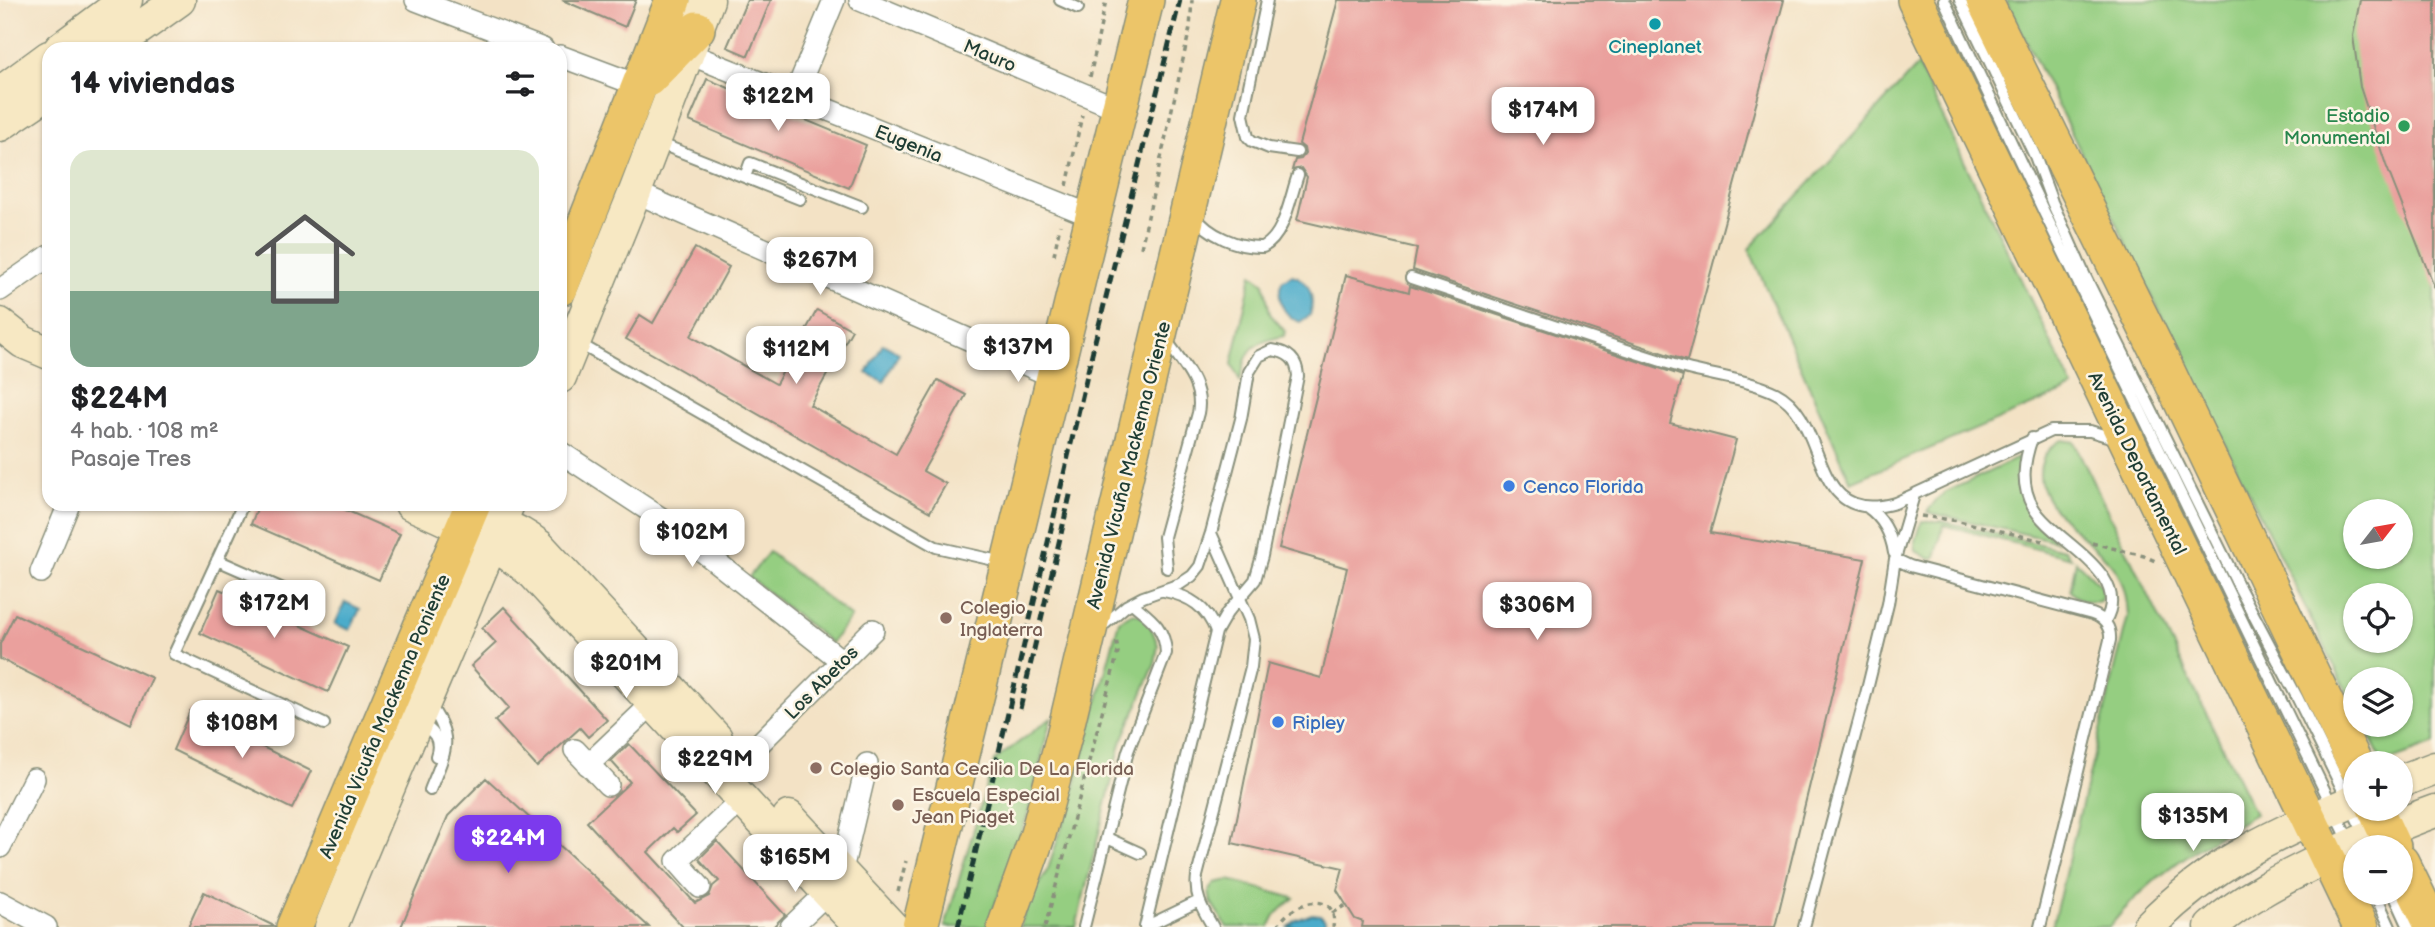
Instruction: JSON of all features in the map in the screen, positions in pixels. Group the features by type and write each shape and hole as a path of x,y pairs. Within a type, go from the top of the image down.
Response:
{"main road":[{"path":"69,42 126,0"},
{"path":"120,42 179,0"},
{"path":"567,270 673,0"},
{"name":"Avenida Vicuña Mackenna Oriente","path":"1005,927 1046,808 1238,0"},
{"name":"Avenida Departamental","path":"1914,0 2105,394 2137,433 2164,548 2356,830 2361,927"},
{"path":"1984,0 2157,350 2349,751"},
{"path":"920,927 1092,216 1147,3"},
{"path":"640,86 697,27"},
{"path":"567,360 635,192 697,27"},
{"path":"0,93 42,62"},
{"path":"0,125 42,97"},
{"path":"0,324 23,342 42,350"},
{"path":"443,511 488,521 523,535 547,554 739,764 834,883 860,927"},
{"path":"488,521 508,552 533,573 743,799 834,883 892,927"},
{"name":"Avenida Vicuña Mackenna Poniente","path":"331,927 420,710 451,645 488,521"},
{"name":"Avenida Vicuña Mackenna Poniente","path":"294,927 488,521"},
{"path":"2413,776 2435,768"},
{"path":"2148,927 2192,886 2252,848 2356,830 2435,811"},
{"path":"2211,927 2228,912 2356,830"},
{"path":"307,927 312,885"},
{"path":"2413,886 2433,927"}],"street":[{"path":"416,0 525,42"},
{"path":"794,97 834,0"},
{"name":"Mauro","path":"860,0 1119,109"},
{"name":"Eugenia","path":"697,27 794,97 1092,216"},
{"path":"567,59 640,86"},
{"path":"635,192 1054,377"},
{"path":"0,290 42,261"},
{"path":"567,457 659,517 842,660"},
{"path":"41,572 66,511"},
{"name":"Los Abetos","path":"739,764 873,630"},
{"path":"608,785 581,758 653,703"},
{"path":"791,927 834,883 867,764"},
{"path":"0,848 34,779"},
{"path":"700,887 677,861 743,799"},
{"path":"0,902 46,927"}],"lane":[{"path":"1060,0 1078,8"},
{"path":"1267,0 1243,115 1248,136 1269,148 1297,152"},
{"path":"1944,0 2044,212 2137,433 2158,475 2164,548"},
{"path":"1960,0 2035,156 2085,276 2356,830"},
{"path":"654,142 800,199"},
{"path":"745,177 750,163 862,207"},
{"path":"1189,208 1205,228 1218,237 1256,247 1267,246 1274,238 1298,175"},
{"path":"2044,212 2105,394"},
{"path":"1411,278 1685,368 1774,392 1796,411 1834,490 1879,516 1889,532 1895,559"},
{"path":"1161,332 1194,381 1200,397 1198,413 1166,527 1164,549 1167,568"},
{"path":"575,341 936,547 1009,564"},
{"path":"1085,642 1132,603 1180,584 1196,572 1211,533 1241,419 1252,365 1263,353 1272,350 1284,352 1296,364 1298,376 1262,556 1255,580 1216,632 1145,927"},
{"path":"1867,507 1888,505 1914,495 2051,431 2073,429 2137,433"},
{"path":"2137,433 2356,830"},
{"path":"2032,438 2025,463 2025,482 2029,498 2038,514 2099,572 2109,587 2112,600 2105,621"},
{"path":"1804,927 1866,694 1888,604 1895,559 1914,495"},
{"path":"240,511 174,654 324,724"},
{"path":"1211,533 1240,598 1252,631 1254,651 1195,889 1213,927"},
{"path":"1895,559 1910,566 2092,614 2105,621 2109,629 2109,640 2040,927"},
{"path":"217,560 299,596"},
{"path":"1163,591 1181,594 1200,606 1211,617 1216,632"},
{"path":"1084,927 1128,751 1166,653 1159,627 1132,603"},
{"path":"420,710 443,724 446,741 427,789 439,744 420,710"},
{"path":"1107,838 1140,853"},
{"path":"1145,927 1199,901"},
{"path":"2380,905 2390,927"},
{"path":"2399,905 2409,927"}],"path":[{"path":"1141,248 1190,27 1192,0"},
{"path":"1906,519 1926,515 2060,545 2088,542 2144,556 2164,548"},
{"path":"1278,927 1285,915 1307,903 1323,903 1332,914 1333,927"},
{"path":"1332,914 1346,905"}],"green space":[{"name":"Estadio Monumental","path":"2006,0 2435,0 2435,744 2413,752 2377,751 2370,737 2413,737 2413,667 2343,667 2343,684"},
{"path":"1918,65 2073,388 1851,482 1749,249"},
{"path":"1252,274 1264,283 1270,314 1285,331 1284,336 1264,341 1253,348 1246,360 1240,381 1232,364"},
{"path":"2061,440 2074,442 2255,814 2176,863 2142,892 2109,927 2052,927 2128,616 2124,589 2112,565 2062,518 2043,490 2040,475 2043,459 2050,448"},
{"path":"2018,458 2025,507 2035,522 2056,541 1927,512 1946,492"},
{"path":"1922,521 1942,521 2064,550 2071,558 1944,525 1935,557 1930,559 1916,551 1915,544"},
{"path":"769,552 851,617 831,643 749,577"},
{"path":"2076,561 2101,586 2103,593 2100,601 2084,600 2070,591"},
{"path":"1133,613 1144,616 1150,625 1158,645 1155,664 1121,743 1076,927 1020,927 1027,904 1048,869 1072,796 1119,621"},
{"path":"1051,718 1028,814 987,927 945,927 994,761"},
{"path":"1229,880 1294,898 1275,915 1269,927 1227,927 1211,902 1209,892 1215,883"}],"water":[{"path":"1292,275 1303,281 1310,290 1310,315 1300,322 1285,311 1280,299 1282,281"},
{"path":"883,344 899,353 884,382 867,373"},
{"path":"345,602 360,609 350,630 335,624"},
{"path":"1312,914 1320,915 1325,920 1325,927 1288,927 1296,920"}],"building":[{"path":"562,0 636,0 625,27"},
{"path":"747,0 771,0 748,56 727,47"},
{"path":"1338,0 1784,0 1687,361 1413,270 1417,248 1297,220 1307,177 1301,168 1292,170 1295,160 1301,159 1305,154 1304,148 1299,144"},
{"name":"Estadio Monumental","path":"2360,0 2435,0 2435,289 2386,165 2360,87 2353,36"},
{"path":"707,79 866,145 849,188 689,121"},
{"path":"695,248 729,267 691,336 776,384 817,310 852,330 810,405 896,454 938,380 966,395 923,471 946,484 930,512 626,339 640,315 653,323"},
{"name":"Cenco Florida","path":"1346,275 1409,292 1410,286 1683,376 1670,423 1736,440 1710,533 1865,559 1775,927 1362,927 1363,922 1355,919 1337,890 1343,868 1232,843 1268,663 1321,678 1347,568 1279,548"},
{"path":"256,511 348,511 400,534 379,580 251,524"},
{"path":"219,589 348,647 328,692 200,633"},
{"path":"504,607 607,720 588,737 580,728 537,767 495,721 509,708 471,666 496,643 482,628"},
{"path":"15,614 152,678 131,724 0,659 0,644"},
{"path":"190,711 311,771 292,809 173,750"},
{"path":"629,744 696,815 677,832 673,828 648,852 695,903 709,896 713,886 719,881 699,859 717,841 785,915 773,927 683,927 587,822 630,782 611,761"},
{"path":"486,778 649,927 401,927 448,816"},
{"path":"204,892 274,926 274,927 188,927"}],"railway":[{"path":"958,927 1095,341 1180,0"},
{"path":"1020,709 1071,491"}],"place":[{"name":"Cineplanet","path":"1655,24"},
{"name":"Estadio Monumental","path":"2404,126"},
{"name":"Cenco Florida","path":"1509,486"},
{"name":"Colegio Inglaterra","path":"946,618"},
{"name":"Ripley","path":"1278,722"},
{"name":"Colegio Santa Cecilia De La Florida","path":"816,768"},
{"name":"Escuela Especial Jean Piaget","path":"898,805"}]}
